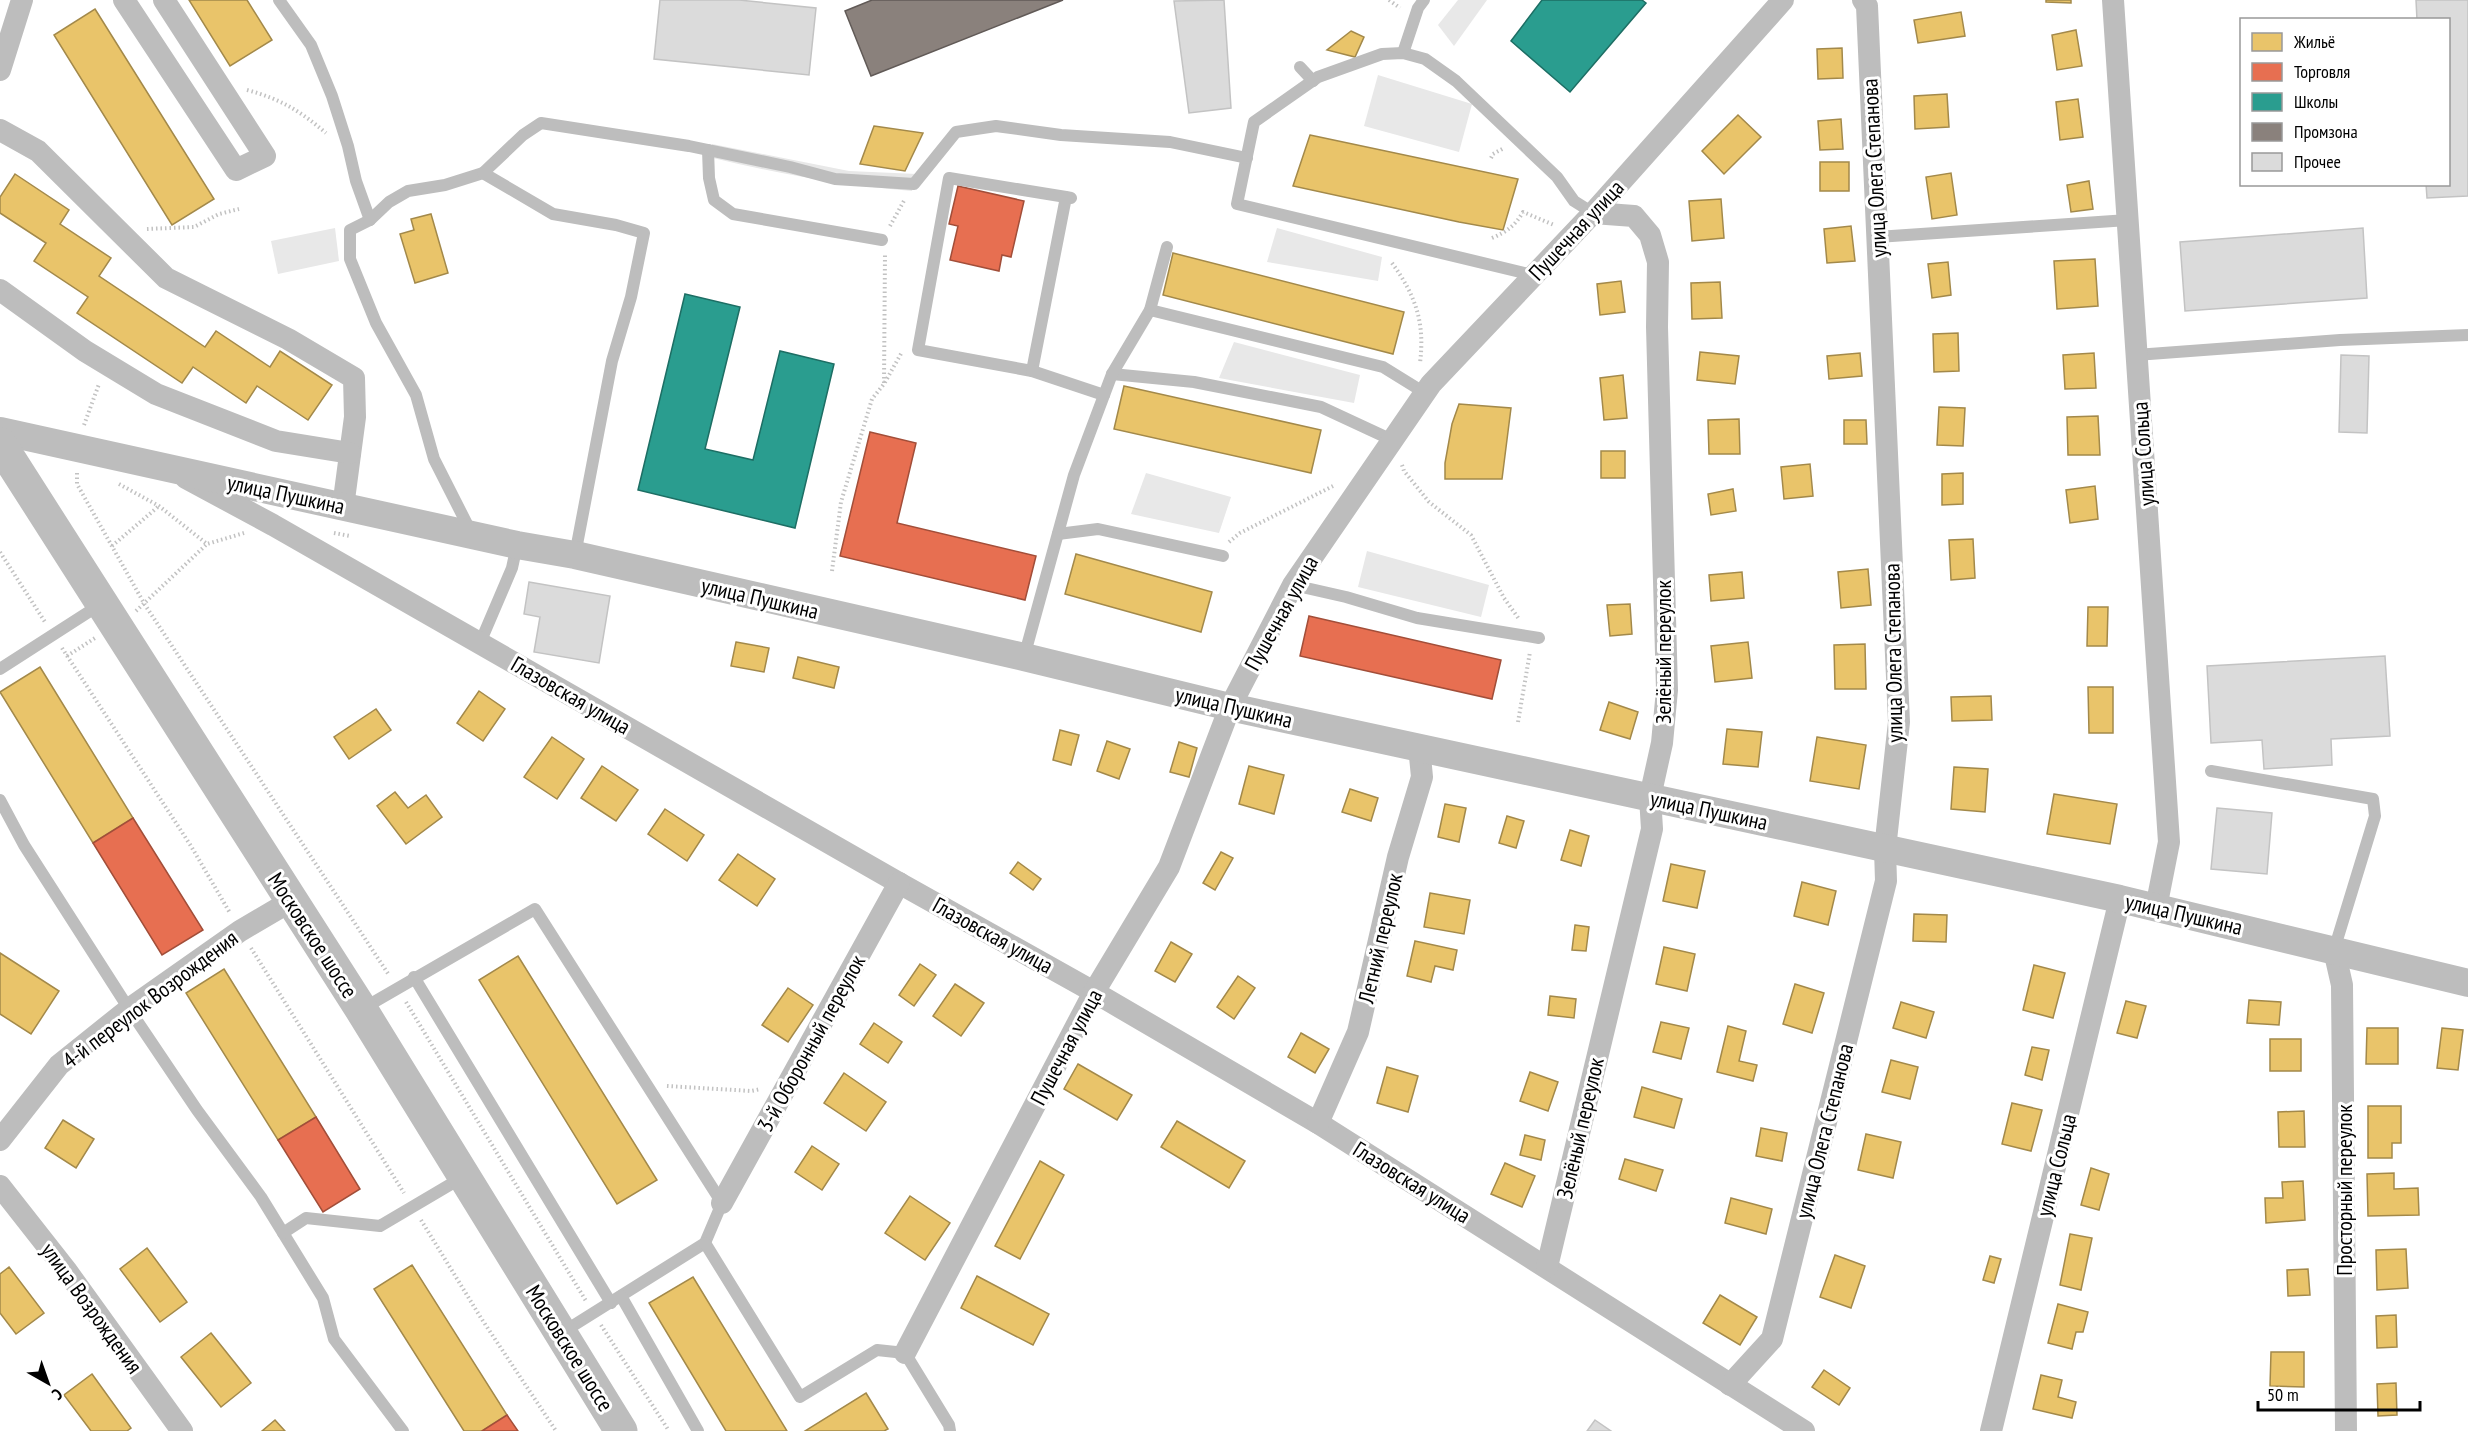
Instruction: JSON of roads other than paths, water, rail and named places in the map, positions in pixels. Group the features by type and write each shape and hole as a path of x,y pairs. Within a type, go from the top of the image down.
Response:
{"main road":[{"name":"Московское шоссе","path":"0,444 360,1009 621,1431"}],"street":[{"path":"2,60 22,0"},
{"path":"124,0 236,170 265,156 164,0"},
{"name":"Пушечная улица","path":"905,1353 1094,992 1169,867 1230,707 1293,585 1392,440 1422,383 1593,213 1783,0"},
{"name":"улица Олега Степанова","path":"1730,1385 1772,1339 1886,881 1885,849 1899,722 1867,6 1863,0"},
{"name":"улица Сольца","path":"2113,0 2169,842 2156,908"},
{"path":"0,130 38,151 166,278 288,339 354,378 355,417 343,507"},
{"name":"Зелёный переулок","path":"1547,1267 1652,829 1650,797 1662,743 1667,690 1657,327 1658,262 1650,235 1634,216 1593,213"},
{"path":"0,290 107,364 156,394 276,441 350,453"},
{"name":"улица Пушкина","path":"0,431 77,446 473,536 575,555 1023,657 1230,707 2120,899 2468,983"},
{"name":"Глазовская улица","path":"166,468 273,525 1094,992 1318,1123 1804,1431"},
{"name":"Летний переулок","path":"1318,1123 1358,1032 1398,857 1422,777 1419,746"},
{"name":"3-й Оборонный переулок","path":"722,1203 899,883"},
{"name":"улица Сольца","path":"1991,1431 2120,899"},
{"name":"4-й переулок Возрождения","path":"0,1140 59,1065 129,1009 240,931 291,901"},
{"name":"Просторный переулок","path":"2334,950 2342,985 2346,1431"},
{"name":"улица Возрождения","path":"0,1186 66,1270 182,1431"}],"lane":[{"path":"279,0 311,45 332,96 348,146 356,181 370,220"},
{"path":"1403,53 1418,8 1424,0"},
{"path":"1533,275 1237,204 1254,122 1313,81 1382,54 1403,53 1425,59 1456,81 1557,177 1574,201 1593,213"},
{"path":"1300,66 1313,81"},
{"path":"473,536 434,459 417,394 376,323 350,259 350,230 370,220 389,202 408,191 445,185 483,173 523,135 541,123 708,150 835,179 914,184 956,132 996,126 1061,135 1170,142 1246,158"},
{"path":"708,150 709,178 714,200 733,214 882,240"},
{"path":"483,173 553,214 616,225 644,233 631,297 612,361 575,555"},
{"path":"1032,371 1069,197 948,178 918,350 1032,371 1104,395"},
{"path":"1877,237 2128,220"},
{"path":"1023,657 1057,527 1074,475 1112,374 1149,310 1167,247"},
{"path":"1149,310 1383,367 1422,383"},
{"path":"2136,355 2340,340 2468,335"},
{"path":"1112,374 1194,382 1321,407 1392,440"},
{"path":"1057,527 1098,529 1219,555"},
{"path":"480,643 512,568 517,545"},
{"path":"1293,585 1346,597 1417,618 1535,638"},
{"path":"0,669 54,635 109,614"},
{"path":"2211,771 2373,799 2375,816 2334,950"},
{"path":"0,800 24,845 129,1009 197,1110 261,1197 323,1298 334,1339 403,1431"},
{"path":"360,1009 535,909 722,1203 705,1243 560,1334"},
{"path":"414,977 698,1431"},
{"path":"283,1233 306,1218 380,1227 464,1177"},
{"path":"705,1243 800,1397 877,1350 905,1353 949,1425 950,1431"}]}
